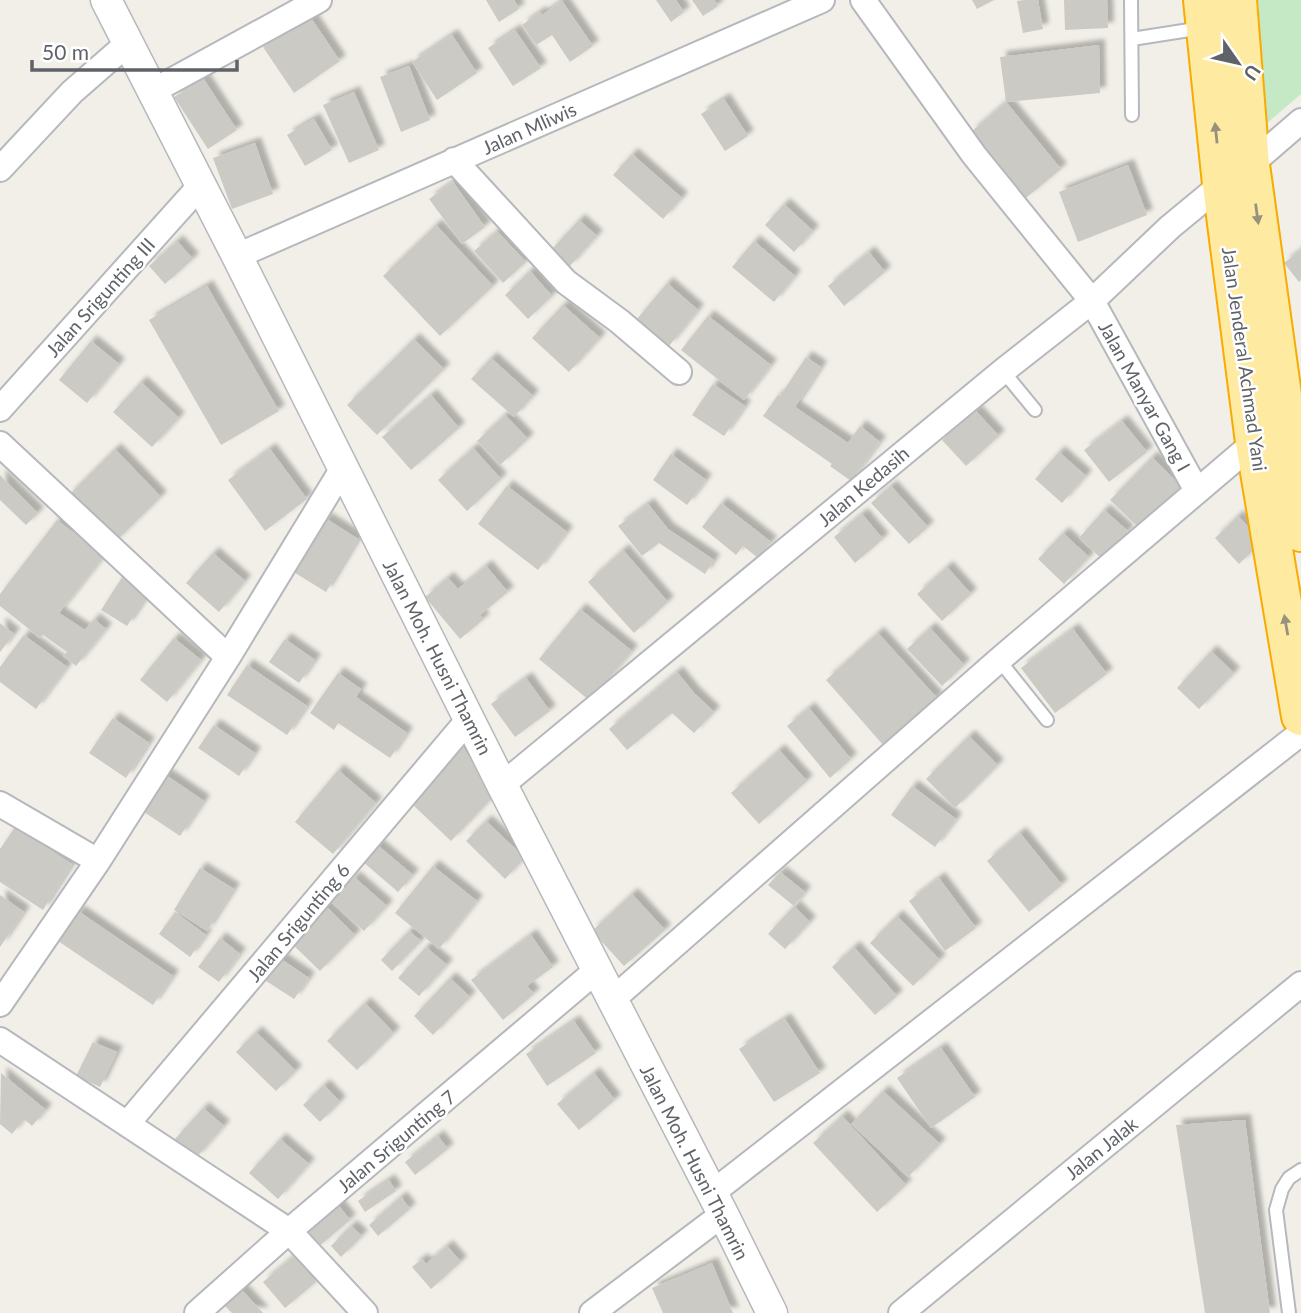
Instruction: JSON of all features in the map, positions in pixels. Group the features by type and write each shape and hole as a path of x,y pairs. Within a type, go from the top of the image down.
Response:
{"highway":[{"name":"Jalan Jenderal Achmad Yani","path":"1236,174 1237,0"},
{"name":"Jalan Jenderal Achmad Yani","path":"1204,13 1236,174 1270,434 1301,716"},
{"name":"Jalan Jenderal Achmad Yani","path":"1270,434 1301,532"}],"street":[{"name":"Jalan Moh. Husni Thamrin","path":"106,0 772,1313"},
{"path":"151,92 319,0"},
{"name":"Jalan Mliwis","path":"237,256 822,0"},
{"name":"Jalan Manyar Gang I","path":"863,0 974,155 1092,301 1197,491"},
{"path":"0,169 72,92 127,44"},
{"name":"Jalan Kedasih","path":"502,785 1003,371 1092,301 1170,227 1301,121"},
{"path":"454,160 566,282 619,321 679,372"},
{"name":"Jalan Srigunting III","path":"0,409 200,186"},
{"path":"612,1000 999,660 1197,491 1270,434"},
{"path":"0,444 228,657"},
{"path":"0,1004 98,862 228,657 343,468"},
{"name":"Jalan Srigunting 6","path":"127,1124 469,719"},
{"path":"592,1313 717,1204 1301,733"},
{"path":"0,804 98,862"},
{"name":"Jalan Srigunting 7","path":"197,1313 289,1231 597,970"},
{"name":"Jalan Jalak","path":"901,1313 1301,984"},
{"path":"0,1040 289,1231 365,1313"}],"lane":[{"path":"1131,0 1132,115"},
{"path":"1132,39 1204,13"},
{"path":"1003,371 1035,410"},
{"path":"999,660 1047,720"},
{"path":"1289,1313 1276,1210 1282,1189 1289,1178 1301,1170"}],"green space":[{"path":"1258,0 1301,0 1301,94 1266,124"}],"building":[{"path":"486,0 514,0 519,9 499,22"},
{"path":"656,0 676,0 684,12 671,22"},
{"path":"692,0 714,0 718,6 703,16"},
{"path":"972,0 994,0 977,9"},
{"path":"1038,0 1043,29 1023,33 1017,1"},
{"path":"1064,0 1107,0 1108,28 1065,30"},
{"path":"562,1 593,46 570,62 552,35 536,45 522,25"},
{"path":"309,15 340,61 294,93 263,47"},
{"path":"515,30 541,68 513,86 488,48"},
{"path":"452,35 477,73 437,100 412,62"},
{"path":"1099,45 1100,93 1006,102 1000,57"},
{"path":"409,66 430,120 401,132 380,77"},
{"path":"203,78 237,130 208,149 174,97"},
{"path":"354,92 379,150 349,163 323,105"},
{"path":"724,99 748,136 725,151 701,114"},
{"path":"1006,102 1061,169 1026,198 971,132"},
{"path":"314,119 332,150 305,166 287,135"},
{"path":"255,143 273,194 232,209 213,158"},
{"path":"632,154 682,198 663,219 613,175"},
{"path":"1128,165 1147,215 1078,242 1059,192"},
{"path":"453,182 485,227 462,244 429,199"},
{"path":"784,204 813,231 794,252 765,225"},
{"path":"579,220 597,236 569,267 551,250"},
{"path":"436,225 493,286 440,336 383,276"},
{"path":"497,231 526,262 503,283 474,251"},
{"path":"177,241 193,259 165,284 149,266"},
{"path":"754,241 795,276 774,302 732,267"},
{"path":"1301,250 1301,280 1299,282 1284,263"},
{"path":"869,252 885,272 844,306 828,286"},
{"path":"530,271 552,296 528,319 505,295"},
{"path":"667,283 698,310 669,346 637,319"},
{"path":"207,286 279,411 221,445 149,320"},
{"path":"563,305 600,338 569,372 532,338"},
{"path":"708,316 771,365 744,400 681,350"},
{"path":"414,339 444,369 377,435 347,405"},
{"path":"91,341 119,364 87,403 59,380"},
{"path":"806,357 821,367 795,407 848,443 860,426 880,442 851,481 830,466 832,464 763,416"},
{"path":"491,358 533,396 514,417 471,379"},
{"path":"141,382 179,418 152,447 113,412"},
{"path":"713,384 745,406 724,436 692,415"},
{"path":"431,395 459,428 411,470 382,437"},
{"path":"975,410 999,436 966,466 942,440"},
{"path":"505,415 528,439 500,465 477,441"},
{"path":"1122,421 1147,452 1109,482 1084,450"},
{"path":"473,448 501,479 467,511 438,480"},
{"path":"115,449 161,497 114,543 68,496"},
{"path":"270,449 307,499 265,531 228,480"},
{"path":"1059,452 1086,476 1062,503 1035,479"},
{"path":"671,454 706,480 687,505 653,480"},
{"path":"1152,457 1181,486 1140,529 1110,500"},
{"path":"0,475 38,513 26,525 0,500"},
{"path":"507,486 567,532 538,570 478,524"},
{"path":"891,486 928,527 909,544 871,503"},
{"path":"721,503 771,542 758,558 743,546 736,555 702,527"},
{"path":"648,504 668,529 714,560 705,574 659,543 642,556 618,526"},
{"path":"1104,510 1128,531 1103,560 1079,538"},
{"path":"862,514 883,539 855,563 834,537"},
{"path":"1238,516 1262,542 1239,564 1215,538"},
{"path":"325,518 358,539 326,592 292,571"},
{"path":"57,520 104,556 59,613 85,630 94,619 106,629 76,666 63,656 67,652 43,635 40,638 0,606 0,594"},
{"path":"1063,533 1089,557 1064,584 1038,559"},
{"path":"623,550 668,602 634,633 588,582"},
{"path":"213,553 245,581 219,612 186,583"},
{"path":"486,566 508,592 480,615 484,619 460,639 425,597 448,578 458,589"},
{"path":"947,567 971,594 942,621 917,594"},
{"path":"123,576 149,593 127,626 101,610"},
{"path":"580,609 632,651 590,701 539,659"},
{"path":"0,623 14,634 0,652"},
{"path":"930,628 964,665 942,686 907,649"},
{"path":"1073,629 1107,674 1055,713 1021,668"},
{"path":"878,633 937,698 884,746 826,680"},
{"path":"24,635 67,667 36,709 0,682 0,667"},
{"path":"174,638 201,660 167,702 140,680"},
{"path":"285,639 315,660 299,683 269,662"},
{"path":"1211,651 1234,673 1199,709 1177,688"},
{"path":"247,665 307,706 287,735 227,695"},
{"path":"677,672 714,712 694,733 672,713 627,750 609,729"},
{"path":"338,673 361,689 356,697 407,733 390,758 338,723 334,730 310,713"},
{"path":"526,678 550,711 515,737 491,704"},
{"path":"809,708 851,759 830,778 787,726"},
{"path":"113,718 149,743 126,778 89,753"},
{"path":"214,725 255,753 239,776 198,748"},
{"path":"969,736 998,765 955,808 926,779"},
{"path":"462,745 492,798 451,841 412,804"},
{"path":"779,750 807,781 759,824 731,793"},
{"path":"338,770 376,803 333,854 295,822"},
{"path":"163,773 204,801 180,836 138,808"},
{"path":"912,786 956,819 935,847 891,815"},
{"path":"486,821 525,858 505,879 466,841"},
{"path":"15,827 72,864 43,910 0,882 0,849"},
{"path":"1020,833 1062,885 1029,912 987,861"},
{"path":"376,844 413,875 398,892 362,861"},
{"path":"433,866 477,901 439,949 395,913"},
{"path":"200,868 234,889 207,931 174,910"},
{"path":"780,872 805,892 794,906 768,885"},
{"path":"354,877 387,906 364,931 331,902"},
{"path":"939,878 976,928 945,951 909,901"},
{"path":"632,894 665,930 624,966 592,931"},
{"path":"0,895 24,912 0,947"},
{"path":"323,903 355,935 320,971 288,940"},
{"path":"794,906 810,922 785,949 768,934"},
{"path":"78,911 173,976 153,1005 58,941"},
{"path":"175,912 206,935 190,957 159,934"},
{"path":"897,916 940,960 913,986 870,943"},
{"path":"409,931 421,941 392,971 381,960"},
{"path":"531,935 553,967 527,986 534,994 503,1020 471,980"},
{"path":"220,938 240,954 219,982 198,967"},
{"path":"426,947 447,965 419,996 398,978"},
{"path":"854,947 897,996 875,1015 832,967"},
{"path":"278,957 309,978 294,999 263,979"},
{"path":"450,978 470,997 433,1035 414,1016"},
{"path":"365,1003 394,1033 357,1070 327,1041"},
{"path":"785,1019 820,1073 774,1102 739,1049"},
{"path":"574,1021 596,1053 547,1086 526,1054"},
{"path":"256,1032 296,1071 276,1091 236,1052"},
{"path":"93,1042 117,1052 100,1087 76,1076"},
{"path":"941,1048 975,1097 931,1128 897,1078"},
{"path":"1,1073 46,1110 32,1126 24,1119 12,1134 0,1124"},
{"path":"594,1073 615,1100 579,1130 557,1104"},
{"path":"324,1085 340,1102 320,1122 303,1105"},
{"path":"883,1091 940,1144 908,1177 851,1124"},
{"path":"203,1108 224,1126 196,1158 175,1139"},
{"path":"842,1116 906,1185 877,1212 813,1143"},
{"path":"1245,1120 1270,1313 1205,1313 1176,1125"},
{"path":"438,1136 448,1149 415,1175 405,1162"},
{"path":"280,1139 309,1164 278,1199 249,1173"},
{"path":"389,1180 396,1191 365,1212 358,1201"},
{"path":"401,1197 410,1209 378,1236 369,1225"},
{"path":"335,1201 350,1220 317,1248 302,1229"},
{"path":"351,1226 362,1236 341,1257 331,1246"},
{"path":"447,1246 461,1262 431,1289 412,1267 422,1259 426,1264"},
{"path":"294,1256 316,1282 285,1308 263,1282"},
{"path":"712,1263 733,1313 663,1313 652,1288"},
{"path":"240,1288 263,1313 232,1313 223,1304"}]}
